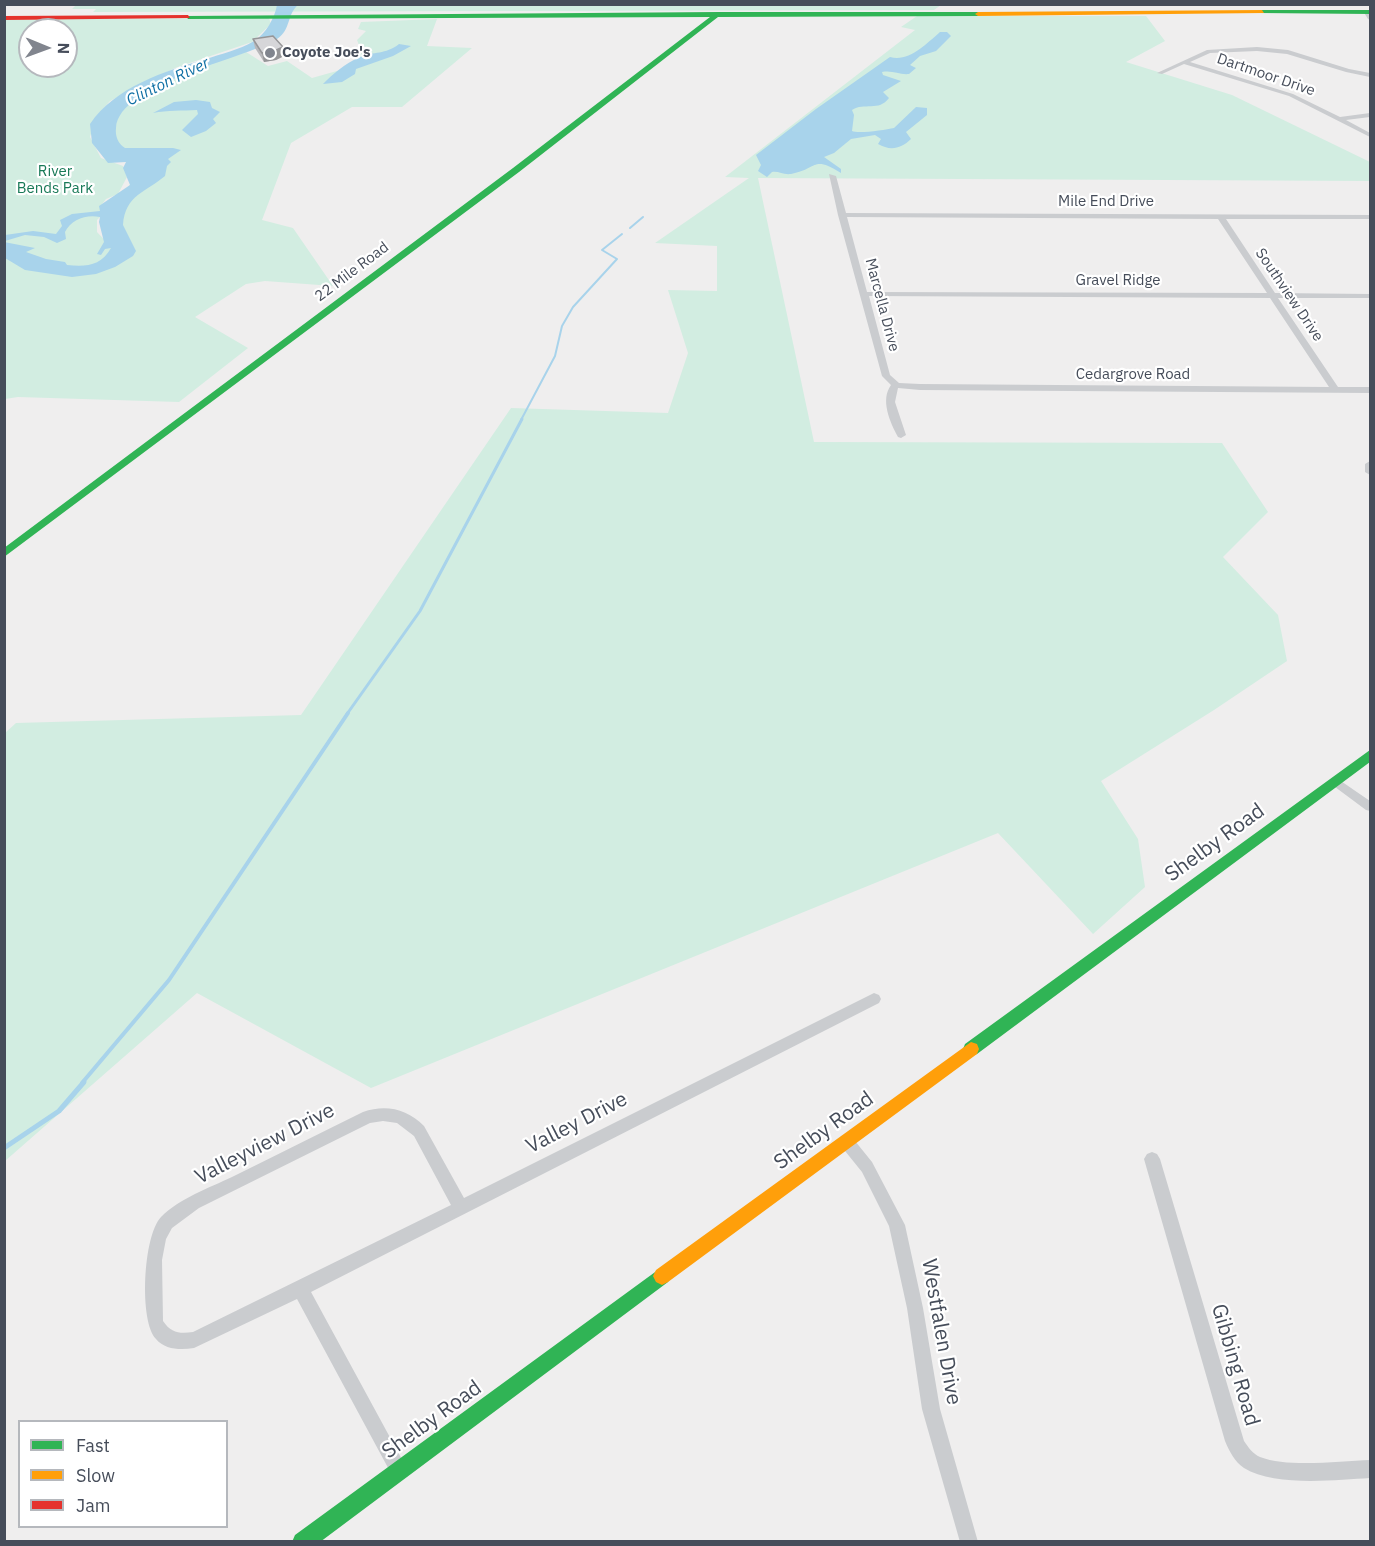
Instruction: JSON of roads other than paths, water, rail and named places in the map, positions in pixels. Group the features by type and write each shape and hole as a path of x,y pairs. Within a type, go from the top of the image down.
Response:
{"street":[{"path":"4,18 718,14 1369,14"},
{"name":"22 Mile Road","path":"4,554 516,170 718,14"},
{"path":"1160,73 1206,52 1223,49 1274,50 1348,71 1371,75"},
{"name":"Dartmoor Drive","path":"1183,62 1272,88 1341,118 1371,135"},
{"path":"1341,118 1371,115"},
{"name":"Marcella Drive","path":"832,176 886,376 896,385"},
{"name":"Mile End Drive","path":"842,215 1371,217"},
{"name":"Southview Drive","path":"1220,216 1270,296 1335,390"},
{"name":"Gravel Ridge","path":"865,294 1371,296"},
{"path":"896,385 891,390 890,400 901,435"},
{"name":"Cedargrove Road","path":"896,385 1371,390"},
{"path":"1371,464 1371,472"},
{"name":"Shelby Road","path":"302,1542 1371,755"},
{"path":"1335,780 1371,807"},
{"name":"Valley Drive","path":"167,1340 180,1342 194,1340 300,1289 874,999"},
{"name":"Valleyview Drive","path":"167,1340 158,1331 153,1305 154,1260 158,1237 166,1223 194,1203 363,1120 388,1114 399,1115 409,1121 419,1131 461,1206"},
{"name":"Westfalen Drive","path":"846,1141 867,1167 897,1225 909,1277 931,1408 969,1542"},
{"name":"Gibbing Road","path":"1152,1160 1238,1449 1250,1462 1272,1469 1371,1469"},
{"path":"300,1289 399,1471"}],"water":[{"path":"277,5 298,5 285,31 277,39 184,74 138,98 122,112 116,134 119,142 125,148 181,150 168,159 171,162 167,166 165,176 138,195 128,207 123,225 136,251 133,256 115,267 96,274 72,277 25,270 5,258 4,242 35,248 26,252 46,259 65,262 67,265 87,265 103,259 111,248 105,249 101,255 97,254 104,242 100,217 90,216 75,221 65,232 66,239 57,243 44,237 25,235 5,241 5,235 33,231 56,234 62,226 60,220 72,214 100,211 99,206 130,185 123,168 126,162 108,163 92,143 90,124 100,111 127,90 142,82 254,41 269,25"},
{"path":"940,32 947,32 951,36 936,51 920,56 910,65 916,68 909,74 882,72 883,75 901,81 883,92 889,98 885,102 881,105 852,110 854,115 852,131 860,132 894,128 916,107 927,108 927,115 906,132 911,139 899,147 891,148 878,144 881,139 875,135 851,139 834,153 824,157 841,169 841,173 820,164 791,174 772,172 767,177 758,171 761,165 756,155 816,109 890,57 910,55"},
{"path":"399,44 411,46 393,56 356,69 355,74 342,82 323,84 339,69 354,60 389,50"},
{"path":"196,100 210,102 212,108 220,112 213,119 216,123 206,131 191,137 182,130 198,114 197,110 153,113 174,102"}],"waterway":[{"path":"630,228 643,217"},
{"path":"521,420 555,356 562,326 573,307 617,259 602,250 622,234"},
{"path":"347,714 420,611 522,419"},
{"path":"82,1083 169,980 348,713"},
{"path":"4,1148 59,1111 84,1082"}],"place":[{"name":"Coyote Joe's","path":"270,53"}],"water label":[{"name":"Clinton River","path":"168,82"}],"park label":[{"name":"River Bends Park","path":"55,180"}]}
